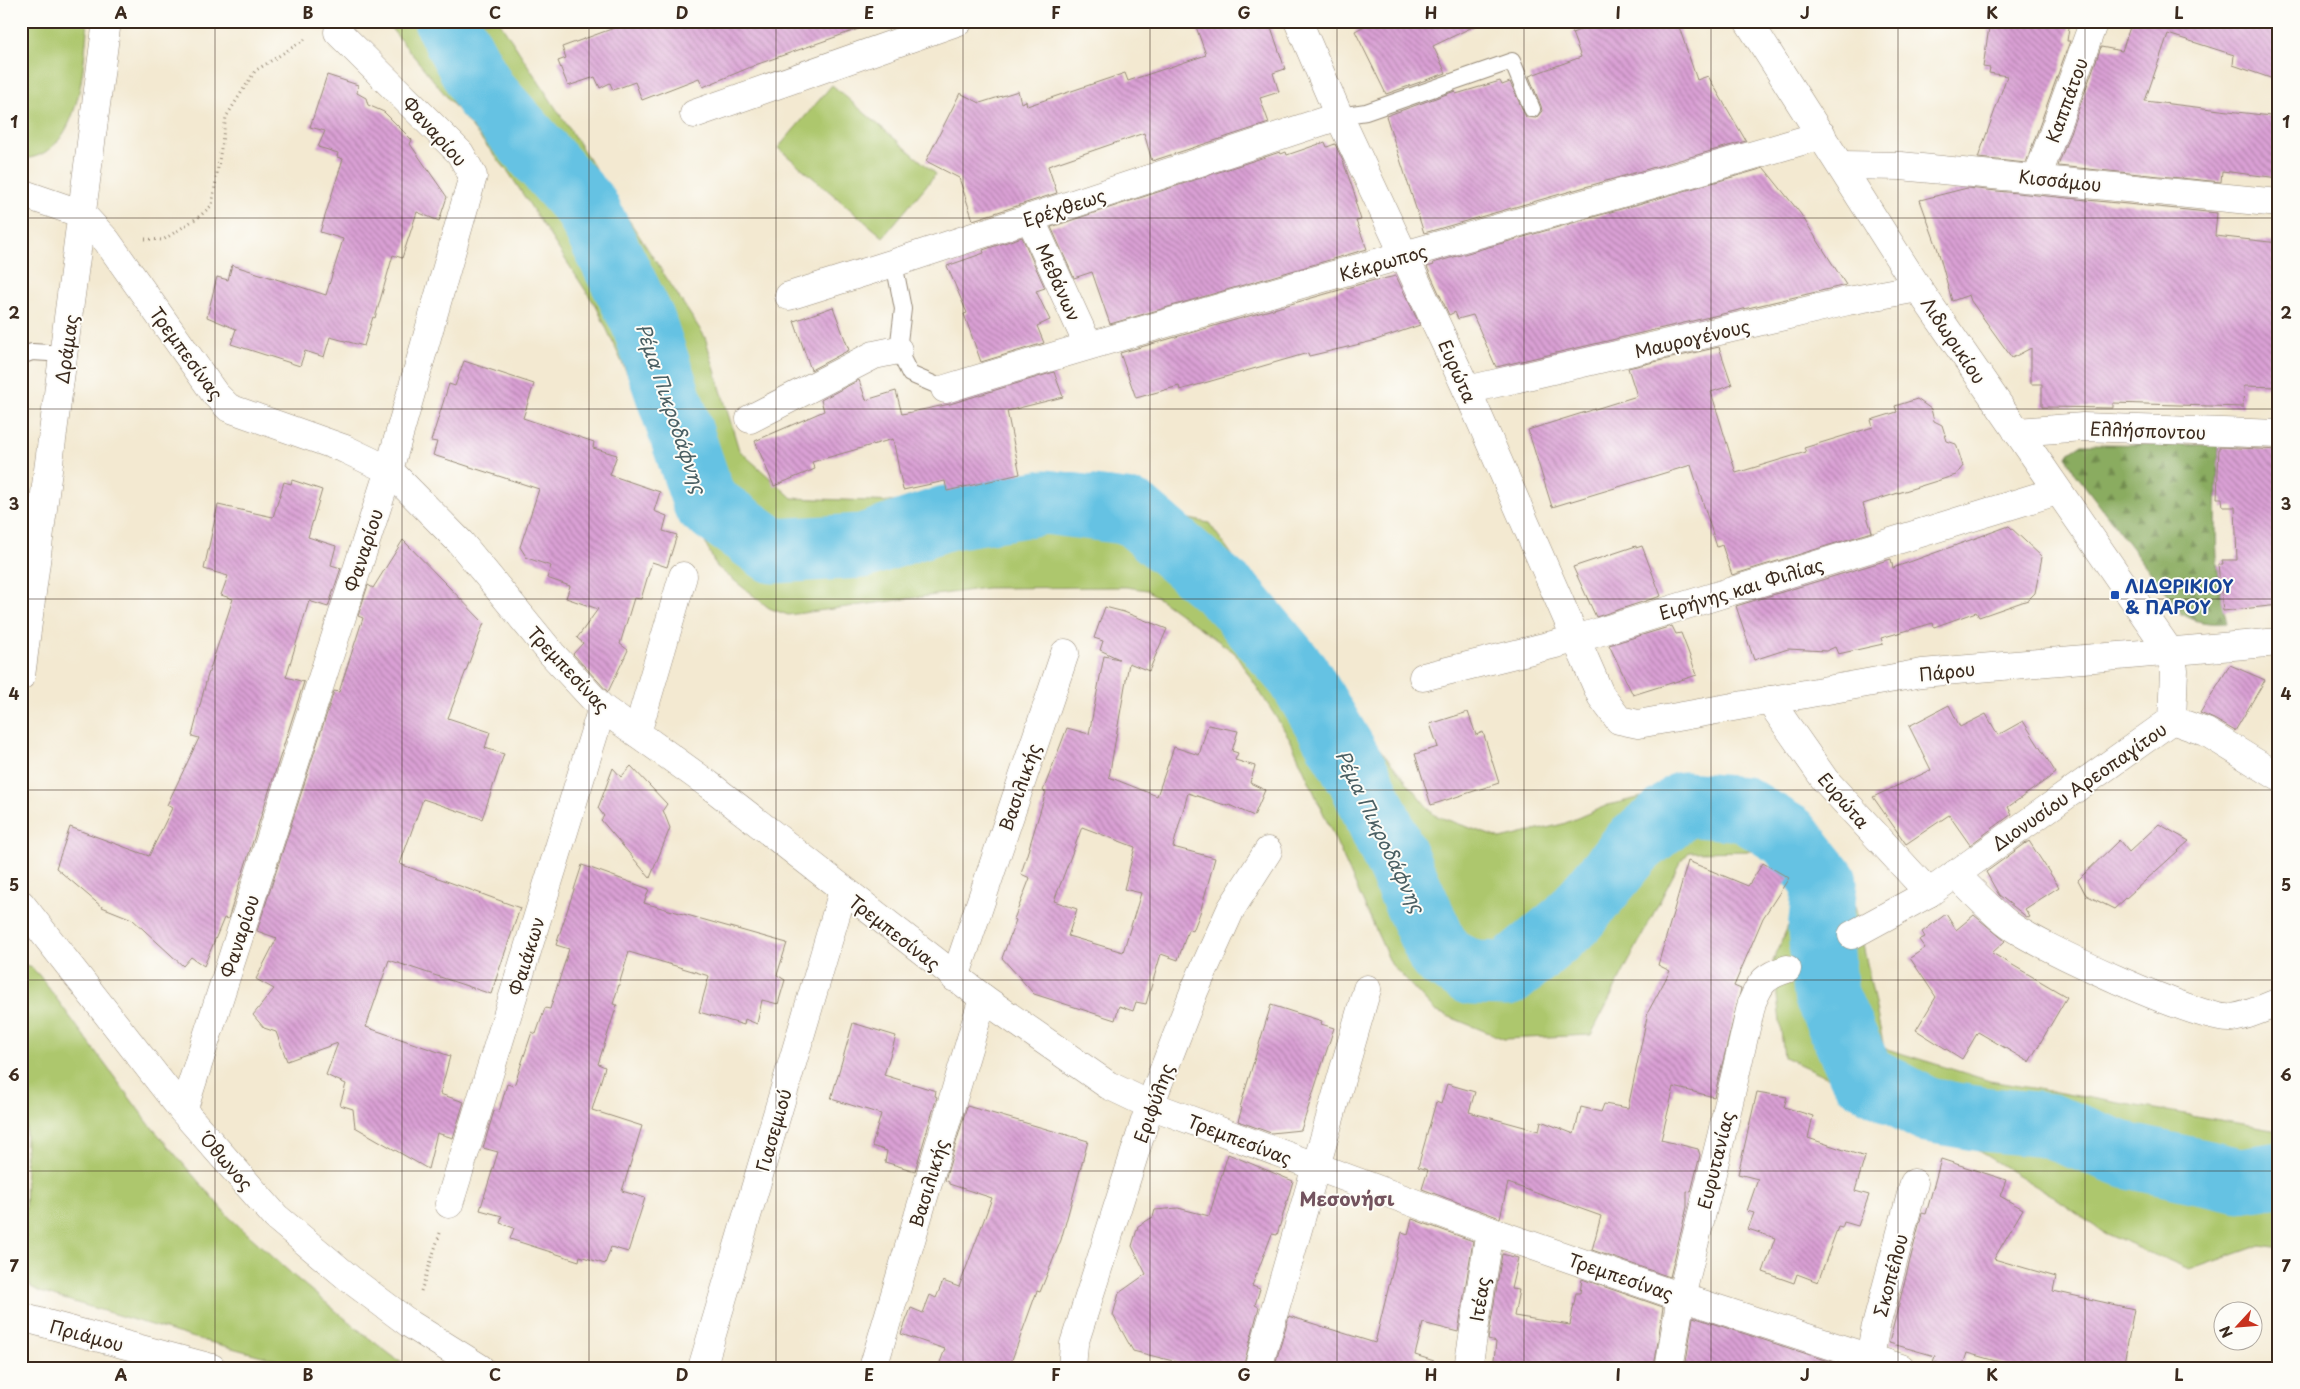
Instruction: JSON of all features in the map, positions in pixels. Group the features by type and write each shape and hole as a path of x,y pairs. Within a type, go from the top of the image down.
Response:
{"street":[{"name":"Δράμας","path":"21,676 108,21"},
{"path":"694,114 932,26 959,21"},
{"name":"Ευρώτα","path":"1298,21 1338,116 1467,390 1601,696 1618,720"},
{"name":"Λιδωρικίου","path":"1748,21 1842,165 1918,288 2170,652"},
{"name":"Καππάτου","path":"2037,178 2094,21"},
{"name":"Φαναρίου","path":"183,1111 388,470 473,176 460,154 338,32"},
{"name":"Ερέχθεως","path":"789,296 894,264 1338,116"},
{"name":"Κέκρωπος","path":"945,389 1088,345 1822,136"},
{"name":"Κισσάμου","path":"1842,165 1901,166 2279,202"},
{"path":"21,193 82,214"},
{"name":"Τρεμπεσίνας","path":"82,214 119,258 215,394 229,408 344,449 388,470 460,542 552,654 602,708 708,784 955,978 1108,1085 1150,1105 1490,1231 1869,1362 1901,1368"},
{"name":"Μεθάνων","path":"1030,218 1088,345"},
{"name":"Μαυρογένους","path":"1467,390 1839,304 1918,288"},
{"path":"750,419 874,355 898,350"},
{"name":"Ελλήσποντου","path":"2017,432 2083,428 2279,434"},
{"name":"Ειρήνης και Φιλίας","path":"1423,677 1576,639 2057,491"},
{"path":"637,733 683,576"},
{"name":"Πάρου","path":"1618,720 1638,724 1922,673 2279,642"},
{"name":"Διονυσίου Αρεοπαγίτου","path":"1852,935 1929,893 2172,720 2174,670 2170,652"},
{"name":"Βασιλικής","path":"955,978 1064,653"},
{"name":"Ευρώτα","path":"1769,700 1824,780 1929,893"},
{"name":"Φαιάκων","path":"449,1204 602,708"},
{"path":"2172,720 2206,732 2279,777"},
{"name":"Εριφύλης","path":"1072,1368 1074,1344 1150,1105 1195,990 1231,909 1268,851"},
{"path":"1955,874 2008,924 2036,941 2184,1007 2214,1017 2231,1018 2279,1002"},
{"name":"Γιασεμιού","path":"702,1368 843,891"},
{"name":"Όθωνος","path":"21,904 183,1111 276,1217 410,1324 480,1368"},
{"name":"Ευρυτανίας","path":"1669,1368 1681,1297 1721,1138 1752,1002 1759,986 1768,975 1787,969"},
{"path":"1258,1368 1367,989"},
{"name":"Βασιλικής","path":"873,1368 983,998"},
{"name":"Σκοπέλου","path":"1869,1362 1914,1183"},
{"name":"Ιτέας","path":"1468,1368 1490,1231"},
{"name":"Πριάμου","path":"21,1317 212,1368"}],"lane":[{"path":"1338,116 1366,112 1512,61 1532,109"},
{"path":"894,264 903,309 898,350 910,374 945,389"},
{"path":"21,356 32,352 65,354"}],"path":[{"path":"119,258 141,239 163,240 200,216 212,205 226,117 255,71 319,30 338,32"},
{"path":"410,1324 449,1204"}],"green space":[{"path":"21,21 88,21 81,83 76,106 68,126 56,143 41,154 21,159"},
{"path":"385,21 499,21 705,337 739,450 792,498 922,503 1052,491 1209,523 1321,678 1434,815 1501,839 1563,824 1608,805 1732,776 1847,866 1884,1048 1990,1081 2279,1130 2279,1248 2261,1245 2189,1270 2104,1233 2052,1196 1957,1138 1784,1057 1773,961 1800,898 1793,874 1755,851 1689,852 1679,864 1591,1035 1504,1039 1435,1011 1391,964 1290,739 1235,653 1147,590 1126,587 987,588 788,615 769,608 716,566 597,308 509,173"},
{"path":"832,85 936,174 883,237 778,148"},
{"path":"2082,444 2219,445 2216,535 2219,580 2227,623 2203,622 2182,614 2075,473 2067,457 2071,451"},
{"path":"24,965 30,966 39,975 149,1124 229,1217 295,1277 408,1368 307,1368 198,1339 40,1292 31,1287 25,1276 26,1131 21,971"}],"building":[{"path":"611,21 870,21 870,25 758,64 703,87 699,78 642,100 635,82 613,90 610,83 600,88 595,77 568,86 558,61 566,58 562,47 614,28"},
{"path":"1194,21 1269,21 1285,69 1273,73 1279,92 1260,98 1269,123 1152,161 1144,133 1048,166 1057,193 973,220 959,178 926,161 960,93 980,103 1018,91 1021,103 1026,101 1027,106 1125,73 1128,81 1206,55"},
{"path":"1374,21 1485,21 1433,46 1446,73 1386,94 1355,31"},
{"path":"1604,21 1677,21 1697,80 1708,76 1746,141 1424,233 1386,116 1455,91 1456,94 1500,81 1502,85 1510,82 1526,117 1536,118 1542,111 1529,76 1581,57 1572,33"},
{"path":"1990,21 2070,21 2067,41 2070,41 2026,163 1978,158 2007,76 1989,73 1990,68 1983,67"},
{"path":"2132,21 2279,21 2279,81 2233,65 2234,55 2168,34 2145,101 2279,117 2279,178 2222,171 2221,182 2058,166 2101,47 2122,51"},
{"path":"327,75 358,85 357,93 366,98 368,105 384,112 412,140 410,144 447,197 439,221 417,212 402,258 393,255 375,318 373,317 364,346 330,337 324,357 305,351 300,366 231,344 236,329 207,317 217,277 228,280 232,265 326,295 343,239 320,232 343,159 337,157 338,153 318,147 325,131 310,127"},
{"path":"1325,142 1327,147 1335,144 1343,161 1357,201 1355,201 1361,220 1356,221 1367,249 1110,324 1092,272 1074,278 1051,227 1280,152 1281,154 1286,152 1287,155"},
{"path":"1764,168 1800,213 1846,285 1496,367 1473,315 1458,319 1455,312 1449,315 1427,267 1434,265 1433,263"},
{"path":"1967,188 2217,213 2215,236 2279,243 2279,387 2244,386 2243,407 2113,403 2113,408 2042,407 2042,384 2031,384 2031,348 2012,358 1971,301 1969,295 1952,301 1938,250 1920,200"},
{"path":"1022,237 1045,288 1036,291 1050,320 1037,326 1044,343 981,362 964,314 967,313 947,266 984,253 983,250"},
{"path":"1396,276 1420,325 1373,341 1309,356 1308,353 1180,390 1179,386 1136,398 1120,353 1378,279"},
{"path":"833,307 849,350 811,370 794,321"},
{"path":"1719,347 1732,385 1711,392 1736,473 1806,452 1804,448 1873,427 1871,420 1897,412 1895,406 1917,399 1931,409 1934,421 1942,425 1947,441 1956,444 1963,466 1956,475 1863,504 1872,532 1732,575 1722,545 1717,547 1691,465 1552,507 1528,430 1637,396 1628,368"},
{"path":"464,361 534,384 523,418 594,442 593,448 617,455 610,475 660,492 654,511 667,516 663,531 677,535 667,567 652,562 641,599 634,598 620,644 628,650 608,692 573,654 583,643 577,638 598,609 566,598 570,586 547,578 551,566 527,558 520,547 539,489 433,455 437,442 431,441 449,384 455,386"},
{"path":"1054,372 1063,397 1007,411 1020,474 947,491 945,481 903,490 893,439 812,462 815,469 774,486 755,441 824,411 821,400 859,380 866,400 896,391 902,414 950,404"},
{"path":"2219,447 2279,450 2279,605 2223,611 2218,565 2223,565 2222,560 2237,560 2235,507 2223,507 2222,498 2217,498"},
{"path":"292,480 322,490 308,537 336,546 331,565 341,568 328,607 309,601 286,677 304,682 228,919 224,918 204,966 191,957 183,966 132,919 102,907 56,868 70,827 149,856 172,808 167,805 199,738 192,736 207,678 233,599 221,595 228,576 204,569 218,505 273,517 284,482 291,484"},
{"path":"2009,526 2042,557 2035,593 2028,600 1979,617 1976,612 1934,627 1933,623 1881,638 1883,644 1838,654 1835,647 1826,651 1788,649 1754,660 1736,606 1891,559 1893,568"},
{"path":"403,540 484,623 448,718 490,732 485,748 504,754 482,819 423,799 400,864 520,908 491,994 389,960 366,1027 450,1056 440,1094 464,1102 453,1138 437,1133 428,1169 355,1127 353,1109 340,1105 346,1084 326,1075 338,1043 287,1061 276,1032 264,1028 253,1015 274,989 256,979 277,938 257,931 334,691 339,692 363,618 358,616 368,585 373,588"},
{"path":"1636,546 1636,548 1642,546 1661,596 1596,617 1573,567"},
{"path":"1105,607 1124,612 1167,629 1149,671 1129,663 1109,777 1157,796 1174,747 1199,755 1208,725 1238,731 1232,751 1238,753 1235,760 1255,766 1250,783 1265,790 1254,816 1229,805 1188,793 1173,847 1215,858 1200,913 1193,931 1188,930 1178,960 1161,954 1146,1004 1136,1002 1133,1011 1119,1006 1115,1020 1034,994 1002,958 1016,920 1014,919 1030,878 1021,874 1046,792 1043,791 1067,728 1089,734 1104,656 1119,659 1100,650 1103,641 1094,638","holes":["1082,827 1135,847 1124,889 1141,893 1123,952 1068,936 1077,909 1054,901"]},
{"path":"1672,626 1676,634 1681,633 1697,675 1633,695 1609,645"},
{"path":"2230,665 2265,680 2235,731 2200,713"},
{"path":"1949,705 1960,727 1986,714 1998,735 2023,721 2056,773 2008,807 2012,814 1970,845 1949,815 1906,844 1873,797 1931,770 1909,726"},
{"path":"1468,712 1476,735 1483,732 1499,783 1431,805 1415,754 1438,747 1430,724"},
{"path":"631,766 667,804 663,810 670,828 650,878 601,820 604,816 598,808 613,768 621,777"},
{"path":"2159,824 2189,841 2114,909 2086,895 2078,880 2119,840 2129,852"},
{"path":"2029,841 2059,887 2025,909 2030,917 2028,918 1999,895 1986,872"},
{"path":"1688,861 1748,886 1763,863 1789,878 1763,918 1734,986 1741,989 1714,1097 1674,1087 1661,1140 1698,1149 1700,1155 1691,1192 1687,1191 1687,1207 1670,1277 1592,1250 1601,1216 1508,1183 1500,1218 1422,1189 1428,1170 1418,1167 1436,1102 1441,1104 1447,1084 1475,1092 1469,1112 1539,1131 1541,1121 1574,1134 1581,1107 1601,1112 1604,1104 1628,1108 1648,1012 1670,971 1658,965"},
{"path":"582,865 649,889 644,903 787,943 777,975 785,980 778,1004 762,1000 757,1024 745,1019 744,1025 699,1012 709,976 629,952 613,1004 617,1005 598,1064 605,1067 592,1110 642,1126 622,1191 645,1198 628,1252 611,1247 605,1264 580,1256 579,1261 510,1239 514,1228 500,1223 502,1216 480,1210 498,1152 483,1148 494,1111 499,1112 507,1084 514,1086 532,1032 536,1034 545,1008 550,1009 569,949 556,945"},
{"path":"1946,914 1956,930 1974,915 2005,941 1992,953 2067,997 2029,1062 1978,1032 1962,1059 1916,1030 1936,997 1910,958 1925,948 1919,940 1925,937 1922,932"},
{"path":"1271,1005 1322,1021 1321,1024 1334,1028 1301,1130 1271,1133 1238,1121 1242,1108 1240,1107"},
{"path":"853,1023 896,1036 884,1075 936,1091 935,1096 937,1097 915,1171 885,1162 887,1151 872,1146 881,1114 831,1099"},
{"path":"1757,1092 1787,1097 1784,1107 1813,1116 1808,1138 1865,1157 1855,1191 1869,1195 1858,1226 1844,1222 1842,1228 1838,1227 1818,1282 1797,1274 1794,1283 1763,1272 1775,1238 1748,1229 1754,1213 1747,1211 1758,1179 1738,1174"},
{"path":"967,1106 1088,1141 1061,1240 1040,1292 1037,1291 1009,1368 938,1368 945,1349 901,1334 911,1308 923,1313 930,1295 936,1298 943,1281 959,1287 992,1198 949,1184 945,1180"},
{"path":"1228,1154 1293,1181 1277,1235 1272,1234 1252,1286 1260,1289 1255,1305 1259,1307 1243,1368 1175,1368 1177,1362 1133,1351 1113,1315 1119,1293 1146,1274 1132,1246 1138,1226 1153,1217 1155,1210 1178,1208 1209,1216"},
{"path":"1941,1159 2006,1180 2000,1196 2023,1209 1994,1259 2056,1277 2053,1291 2134,1309 2123,1368 2021,1368 1967,1353 1962,1368 1955,1368 1933,1362 1935,1356 1889,1343 1922,1213 1926,1214"},
{"path":"1412,1219 1473,1241 1458,1332 1423,1323 1415,1355 1434,1361 1433,1368 1274,1368 1289,1316 1375,1343 1402,1232 1408,1234"},
{"path":"1502,1254 1518,1258 1511,1289 1519,1290 1514,1316 1570,1325 1576,1293 1580,1293 1582,1279 1663,1307 1654,1368 1493,1368 1496,1342 1488,1340"},
{"path":"1693,1317 1838,1364 1838,1368 1685,1368"}],"waterway":[{"name":"Ρέμα Πικροδάφνης","path":"446,21 484,92 586,207 643,321 705,503 773,551 863,546 946,518 1045,502 1133,513 1235,600 1299,676 1360,779 1440,955 1471,973 1508,974 1571,921 1633,846 1684,804 1744,809 1788,836 1825,882 1820,931 1826,995 1862,1075 1927,1110 1981,1119 2046,1125 2129,1156 2240,1180 2279,1174"}],"place":[{"name":"ΛΙΔΩΡΙΚΙΟΥ & ΠΑΡΟΥ","path":"2115,595"}],"district":[{"name":"Μεσονήσι","path":"1347,1198"}]}
